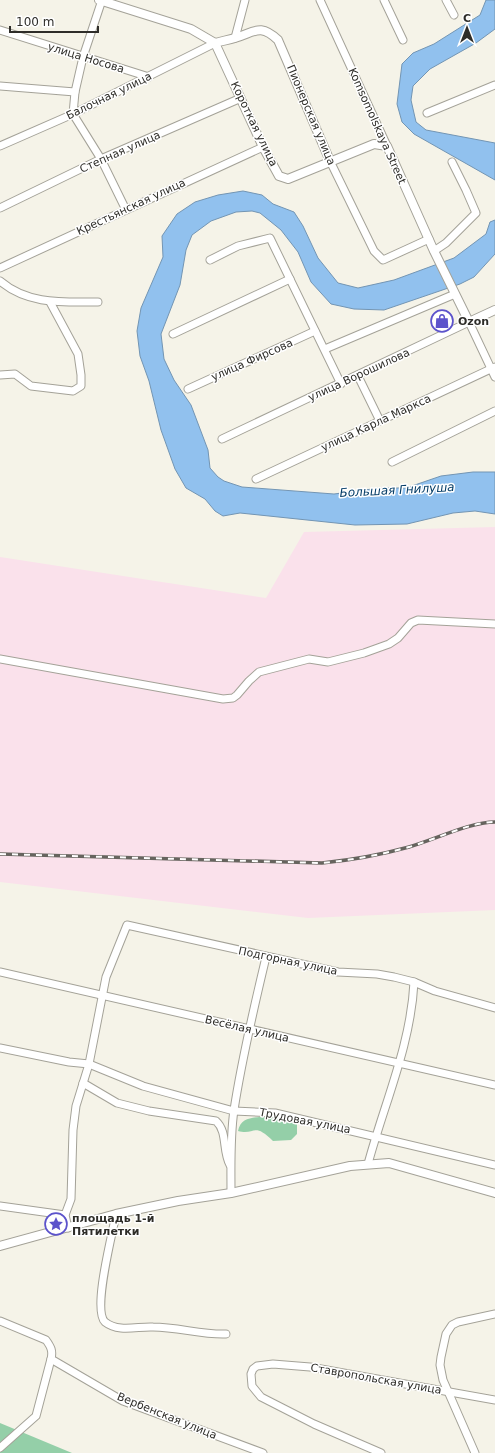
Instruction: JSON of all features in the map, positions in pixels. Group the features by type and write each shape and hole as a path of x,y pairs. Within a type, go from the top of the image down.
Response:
{"main road":[{"path":"101,0 191,29 215,43"},
{"name":"Пионерская улица","path":"215,43 235,38 256,29 269,32 278,40 330,161"},
{"name":"Короткая улица","path":"215,43 263,147 279,176 288,179 374,144 387,146"},
{"name":"Komsomolskaya Street","path":"387,146 434,251 469,322"},
{"name":"улица Ворошилова","path":"469,322 495,310"},
{"path":"0,1246 116,1214 178,1201 231,1193 350,1166 368,1164 388,1163 495,1193"}],"street":[{"path":"101,0 82,57 75,92 73,114 101,159 126,210"},
{"path":"235,38 245,0"},
{"name":"Komsomolskaya Street","path":"322,0 387,146"},
{"path":"384,0 403,40"},
{"path":"446,0 454,15"},
{"name":"улица Носова","path":"0,30 149,77"},
{"name":"Балочная улица","path":"0,146 73,114 215,43"},
{"path":"427,113 495,85"},
{"path":"0,86 75,92"},
{"name":"Степная улица","path":"0,208 101,159 241,98"},
{"name":"Крестьянская улица","path":"0,268 263,147"},
{"name":"Пионерская улица","path":"330,161 374,251 383,260 429,238"},
{"path":"434,251 446,242 476,213 452,162"},
{"path":"210,260 238,246 270,238 341,384"},
{"path":"173,334 290,279"},
{"path":"0,282 10,290 32,298 50,302 98,302"},
{"path":"325,349 453,291"},
{"path":"0,375 15,374 31,386 73,391 81,386 78,354 50,302"},
{"path":"469,322 493,368 495,377"},
{"name":"улица Ворошилова","path":"222,439 358,376 469,322"},
{"name":"улица Фирсова","path":"188,389 315,331"},
{"name":"улица Карла Маркса","path":"256,479 493,368"},
{"path":"358,376 380,421"},
{"path":"392,462 495,411"},
{"path":"0,659 223,699 233,698 259,672 309,660 328,662 364,653 389,644 398,638 411,623 418,620 495,624"},
{"name":"Подгорная улица","path":"101,996 106,977 127,925 338,972 377,974 414,982 435,991 495,1008"},
{"path":"231,1193 234,1111 249,1029 266,957"},
{"name":"Весёлая улица","path":"0,972 495,1085"},
{"path":"368,1164 400,1064 412,1007 414,982"},
{"path":"68,1228 65,1214 71,1199 74,1116 89,1064 101,996"},
{"name":"Трудовая улица","path":"0,1048 69,1062 89,1064 143,1086 234,1111 275,1113 495,1165"},
{"path":"83,1083 117,1103 150,1111 216,1121 222,1129 226,1157 231,1165"},
{"path":"0,1206 65,1214"},
{"path":"116,1214 101,1300 102,1317 105,1321 127,1328 153,1327 226,1334"},
{"path":"475,1453 443,1380 440,1365 446,1334 449,1328 458,1322 495,1314"},
{"path":"0,1321 46,1340 52,1353 36,1416 0,1448"},
{"name":"Вербенская улица","path":"51,1359 122,1400 263,1453"},
{"name":"Ставропольская улица","path":"381,1453 268,1402 257,1394 252,1386 251,1374 256,1366 273,1364 310,1367 495,1400"}],"shaded area":[{"path":"495,527 495,910 308,918 0,882 0,557 266,598 304,532"}],"green space":[{"path":"268,1116 280,1117 294,1122 297,1124 297,1134 291,1140 273,1141 258,1130 248,1132 238,1131 245,1120"},
{"path":"0,1423 72,1453 0,1453"}],"water":[{"path":"486,0 495,0 495,29 476,43 430,69 413,86 411,100 416,122 426,130 495,143 495,180 414,134 402,122 397,104 402,64 413,53 434,44 480,15"},
{"name":"Большая Гнилуша","path":"243,191 262,195 273,204 294,212 303,226 318,258 338,283 358,288 394,280 454,258 486,234 490,222 495,220 495,254 474,277 460,284 384,310 354,309 331,304 311,282 298,252 281,230 260,213 252,211 236,212 211,221 192,235 186,250 180,285 161,334 164,359 174,380 191,405 208,450 210,468 224,481 242,487 334,494 380,488 406,488 441,476 473,472 495,472 495,514 475,511 453,513 407,524 355,525 240,513 223,516 215,511 205,499 186,488 175,469 161,430 149,381 140,356 137,331 141,308 163,257 162,236 177,214 195,202 218,195"}],"railway":[{"path":"0,854 322,863 355,859 409,847 463,828 495,822"}],"place":[{"name":"Ozon","path":"442,321"},
{"name":"площадь 1-й Пятилетки","path":"56,1224"}]}
